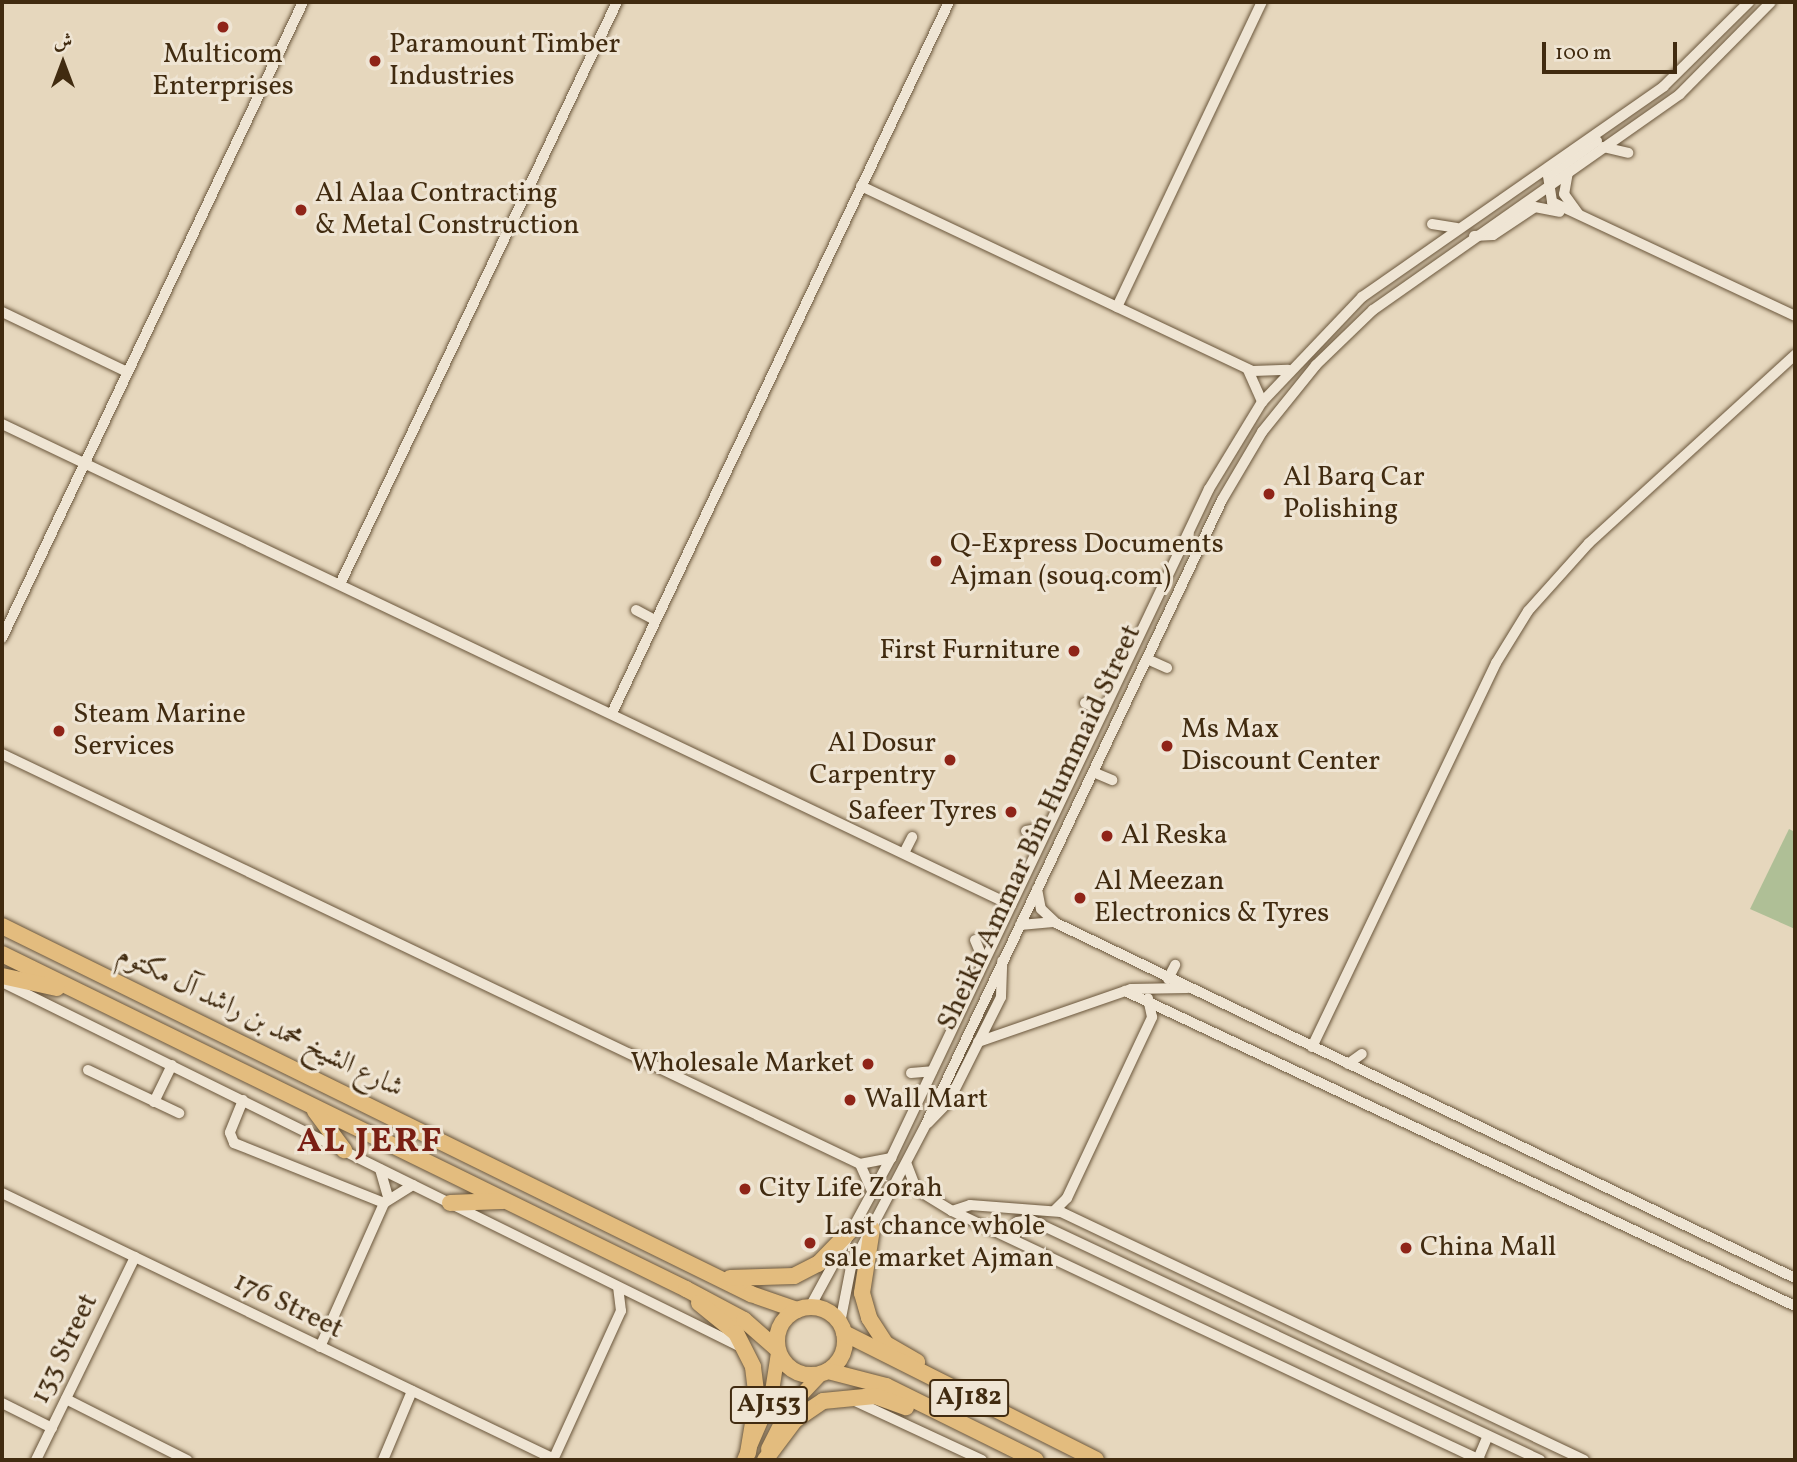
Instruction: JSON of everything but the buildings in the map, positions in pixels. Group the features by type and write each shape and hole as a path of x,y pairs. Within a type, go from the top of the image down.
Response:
{"highway":[{"name":"شارع الشيخ محمد بن راشد آل مكتوم","path":"2,926 713,1275 804,1308"},
{"name":"شارع الشيخ محمد بن راشد آل مكتوم","path":"2,954 686,1289 744,1320 778,1351"},
{"path":"2,976 73,989"},
{"path":"314,1109 344,1150"},
{"path":"450,1203 507,1201"},
{"path":"873,1229 862,1293 874,1330 960,1394"},
{"path":"713,1275 768,1282 794,1276 818,1264 851,1230"},
{"path":"686,1289 747,1351 757,1388 746,1457"},
{"path":"804,1308 842,1328 842,1355 824,1373 795,1372 778,1351 780,1326 804,1308"},
{"name":"AJ182","path":"842,1328 960,1394 1096,1460"},
{"name":"AJ182","path":"824,1373 886,1386 1036,1460"},
{"path":"764,1460 795,1420 842,1396 886,1398 932,1420 954,1421"}],"main road":[{"name":"AJ153","path":"746,1457 771,1398 778,1351"},
{"name":"AJ153","path":"764,1460 788,1409 824,1373"}],"street":[{"path":"2,638 303,2"},
{"path":"340,584 617,2"},
{"path":"612,713 949,2"},
{"path":"1117,307 1262,2"},
{"name":"Sheikh Ammar Bin Hummaid Street","path":"804,1308 891,1158 1209,489 1262,402 1289,370 1362,297 1678,74 1749,2"},
{"name":"Sheikh Ammar Bin Hummaid Street","path":"842,1328 847,1278 926,1124 1222,500 1283,404 1362,320 1474,236 1693,83 1771,2"},
{"path":"1620,117 1551,173 1545,188 1556,206 1795,316"},
{"path":"1603,147 1628,153"},
{"path":"1568,172 1564,194 1580,215"},
{"path":"861,186 1246,369 1268,374 1289,370"},
{"path":"1474,236 1493,235 1535,207 1580,215"},
{"path":"1432,224 1457,228"},
{"path":"2,312 127,372"},
{"path":"1312,1047 1491,672 1528,611 1589,543 1795,355"},
{"path":"1246,369 1259,383 1262,402"},
{"path":"2,424 1011,905"},
{"path":"636,610 655,620"},
{"path":"1147,659 1167,668"},
{"path":"1085,703 1103,711"},
{"path":"2,754 860,1164 891,1158"},
{"path":"1093,772 1112,780"},
{"path":"1026,831 1048,827"},
{"path":"904,853 912,836"},
{"path":"1037,889 1041,909 1056,923 1795,1278"},
{"path":"1020,925 1056,923"},
{"path":"975,940 984,961"},
{"path":"926,1124 949,1101 1003,992 1002,961"},
{"path":"1168,979 1175,965"},
{"path":"2,982 747,1351"},
{"path":"978,1042 1125,991 1187,988"},
{"path":"1125,991 1148,998 1795,1306"},
{"path":"1055,1210 1067,1198 1152,1017 1148,998"},
{"path":"1348,1064 1362,1054"},
{"path":"154,1102 172,1065"},
{"path":"88,1070 179,1113"},
{"path":"911,1073 932,1071"},
{"path":"243,1100 230,1133 234,1143 386,1200"},
{"path":"907,1163 920,1193"},
{"path":"860,1164 873,1193"},
{"path":"380,1169 386,1200"},
{"path":"317,1345 386,1200 413,1185"},
{"path":"890,1198 920,1193 952,1210 1015,1236 1479,1460 1488,1436"},
{"name":"176 Street","path":"2,1194 554,1460"},
{"path":"952,1210 970,1205 1055,1210 1583,1460"},
{"path":"1015,1236 1017,1222 1031,1220 1540,1460"},
{"name":"133 Street","path":"36,1460 135,1257"},
{"path":"554,1460 621,1311 618,1287"},
{"path":"621,1311 643,1299"},
{"path":"383,1460 415,1392"},
{"path":"842,1396 982,1460"},
{"path":"64,1402 187,1460"},
{"path":"2,1404 52,1428"}],"green space":[{"path":"1789,829 1795,832 1795,929 1750,909"}],"place":[{"name":"Multicom Enterprises","path":"223,27"},
{"name":"Paramount Timber Industries","path":"375,61"},
{"name":"Al Alaa Contracting & Metal Construction","path":"301,210"},
{"name":"Al Barq Car Polishing","path":"1269,494"},
{"name":"Q-Express Documents Ajman (souq.com)","path":"936,561"},
{"name":"First Furniture","path":"1074,651"},
{"name":"Steam Marine Services","path":"59,731"},
{"name":"Ms Max Discount Center","path":"1167,746"},
{"name":"Al Dosur Carpentry","path":"950,760"},
{"name":"Safeer Tyres","path":"1011,812"},
{"name":"Al Reska","path":"1107,836"},
{"name":"Al Meezan Electronics & Tyres","path":"1080,898"},
{"name":"Wholesale Market","path":"868,1064"},
{"name":"Wall Mart","path":"850,1100"},
{"name":"City Life Zorah","path":"745,1189"},
{"name":"Last chance whole sale market Ajman","path":"810,1243"},
{"name":"China Mall","path":"1406,1248"}],"district":[{"name":"AL JERF","path":"370,1142"}]}
